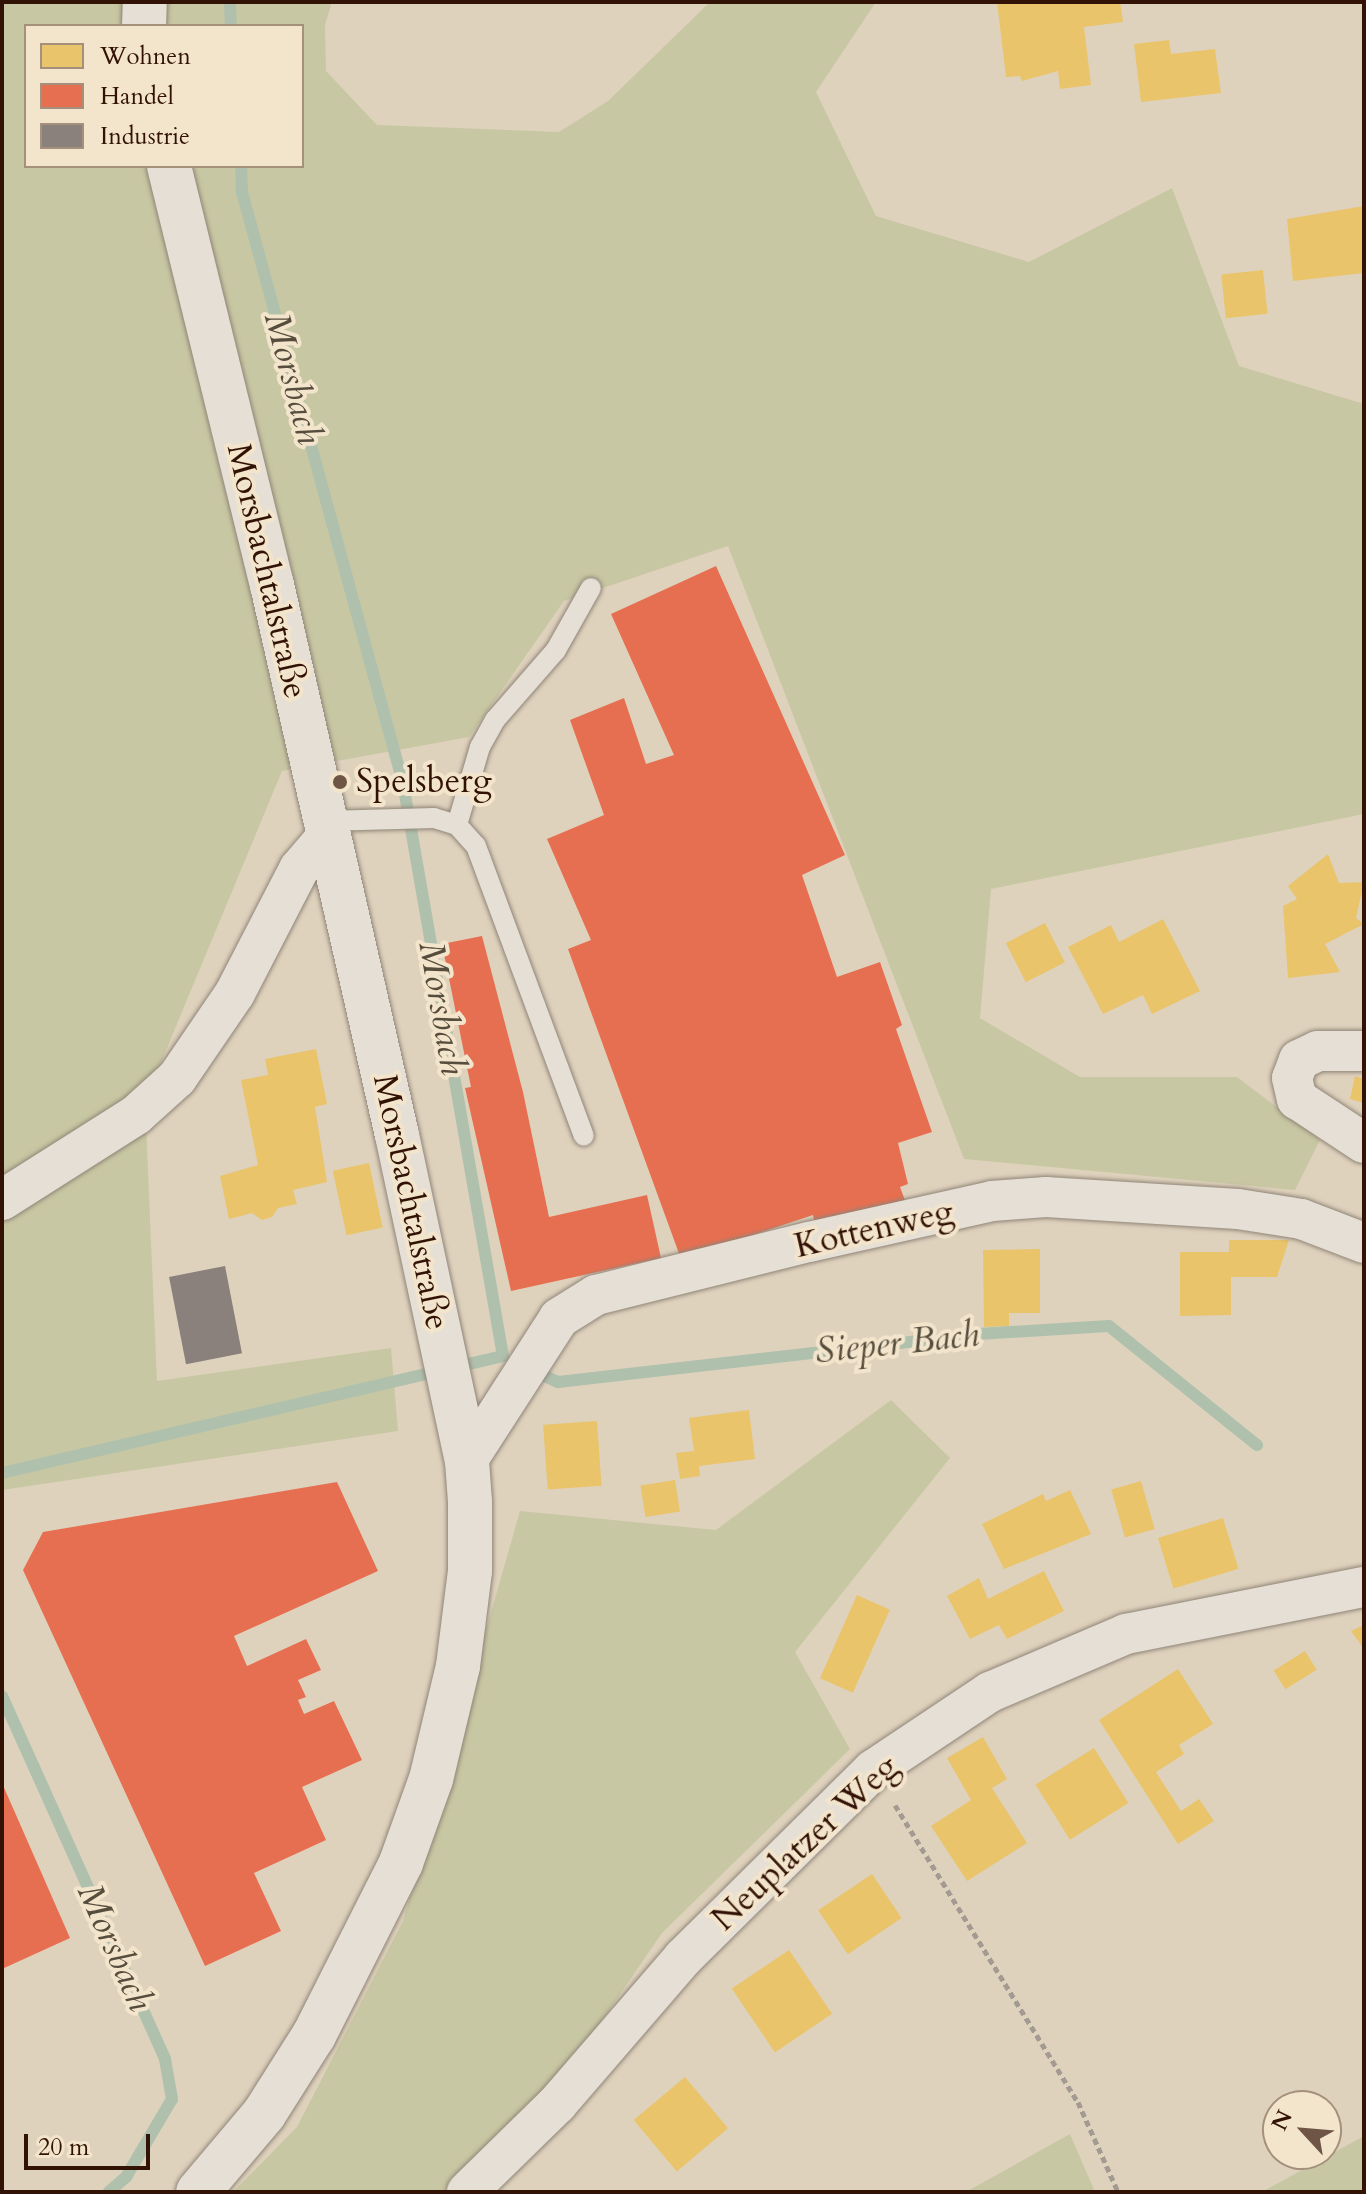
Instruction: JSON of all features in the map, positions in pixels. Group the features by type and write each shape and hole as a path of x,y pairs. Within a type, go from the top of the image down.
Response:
{"main road":[{"path":"144,24 145,2"},
{"name":"Morsbachtalstraße","path":"169,168 327,827 440,1330 468,1481 470,1571 458,1666 431,1779 401,1863 314,2035 264,2114 198,2192"}],"street":[{"path":"2,1200 136,1115 177,1078 235,993 299,869 327,827"},
{"path":"1364,1051 1318,1051 1299,1060 1292,1078 1297,1099 1364,1143"},
{"name":"Kottenweg","path":"468,1481 559,1318 596,1295 992,1201 1046,1197 1238,1209 1301,1219 1364,1243"},
{"name":"Neuplatzer Weg","path":"467,2192 557,2104 683,1958 873,1770 990,1692 1126,1634 1364,1587"}],"lane":[{"path":"457,825 480,747 495,720 556,650 591,588"},
{"path":"327,827 377,819 434,818 457,825 476,846 584,1136"}],"path":[{"path":"873,1770 1078,2102 1118,2192"}],"green space":[{"path":"2,2 332,2 325,25 326,71 377,125 559,132 608,101 710,2 876,2 816,92 876,216 1029,262 1172,188 1239,366 1364,404 1364,814 991,889 980,1018 1080,1077 1237,1077 1320,1140 1295,1190 964,1159 728,546 564,601 469,737 282,771 145,1101 157,1381 391,1348 398,1431 2,1490"},
{"path":"891,1400 950,1458 795,1652 850,1749 662,1933 555,2089 452,2192 233,2192 297,2127 403,1921 520,1511 716,1530"},
{"path":"1070,2134 1095,2192 966,2192"},
{"path":"1364,2136 1364,2192 1262,2192 1302,2170 1342,2170 1342,2148"}],"building: Wohnen":[{"path":"997,2 1120,2 1123,22 1084,27 1091,85 1060,89 1058,71 1022,81 1020,76 1006,77"},
{"path":"1169,40 1171,54 1215,49 1221,93 1141,102 1134,44"},
{"path":"1364,206 1364,273 1293,281 1287,219"},
{"path":"1263,270 1268,314 1226,318 1221,274"},
{"path":"1328,854 1339,883 1364,882 1356,918 1364,924 1325,944 1340,972 1288,978 1283,906 1297,899 1288,886"},
{"path":"1163,919 1200,991 1152,1014 1143,995 1103,1014 1068,947 1111,925 1119,942"},
{"path":"1045,923 1065,962 1026,982 1006,943"},
{"path":"316,1049 327,1104 315,1107 327,1182 293,1190 297,1204 278,1208 272,1217 262,1220 252,1213 229,1219 220,1176 258,1165 241,1080 268,1075 265,1059"},
{"path":"1355,1076 1364,1079 1364,1103 1350,1099"},
{"path":"369,1163 383,1228 347,1235 333,1171"},
{"path":"1229,1240 1289,1240 1277,1277 1231,1277 1231,1315 1180,1316 1180,1252 1229,1252"},
{"path":"1040,1249 1040,1313 1009,1313 1009,1326 984,1327 983,1250"},
{"path":"749,1410 755,1459 699,1466 700,1476 680,1479 676,1453 694,1451 689,1418"},
{"path":"597,1421 602,1486 548,1490 543,1425"},
{"path":"675,1480 680,1512 645,1517 640,1485"},
{"path":"1141,1481 1155,1529 1125,1538 1111,1490"},
{"path":"1070,1490 1091,1534 1004,1569 982,1524 1043,1494 1046,1501"},
{"path":"1223,1518 1238,1569 1173,1589 1158,1538"},
{"path":"1044,1571 1064,1611 1007,1639 999,1625 970,1639 947,1596 979,1578 988,1599"},
{"path":"857,1595 890,1610 853,1693 820,1678"},
{"path":"1364,1625 1364,1649 1351,1631"},
{"path":"1305,1651 1317,1670 1285,1689 1274,1671"},
{"path":"1178,1669 1213,1724 1179,1745 1184,1754 1156,1772 1181,1811 1199,1799 1214,1821 1178,1844 1099,1720"},
{"path":"983,1737 1007,1779 992,1788 1027,1843 967,1881 931,1826 971,1800 947,1758"},
{"path":"1094,1748 1128,1803 1070,1840 1035,1785"},
{"path":"872,1874 902,1918 848,1954 818,1910"},
{"path":"789,1950 832,2014 775,2052 732,1989"},
{"path":"685,2077 728,2128 677,2171 634,2120"}],"building: Handel":[{"path":"716,566 845,855 802,875 837,977 880,962 902,1025 896,1029 932,1132 898,1143 908,1184 900,1187 906,1203 815,1224 813,1215 681,1259 568,949 591,940 547,839 604,815 570,720 624,698 646,764 674,755 611,614"},
{"path":"482,936 523,1092 549,1217 647,1195 661,1258 511,1291 465,1088 471,1087 442,944"},
{"path":"337,1482 378,1571 234,1636 247,1666 306,1639 321,1670 298,1680 306,1697 298,1700 304,1714 334,1701 362,1760 302,1787 326,1840 254,1873 281,1931 205,1966 23,1570 43,1532"},
{"path":"2,1783 70,1938 2,1969"}],"building: Industrie":[{"path":"225,1266 242,1353 186,1364 169,1277"}],"waterway":[{"name":"Morsbach","path":"230,2 231,24"},
{"name":"Morsbach","path":"2,1473 503,1356 403,783 242,192 241,168"},
{"name":"Sieper Bach","path":"532,1370 558,1382 978,1334 1109,1326 1257,1445"},
{"name":"Morsbach","path":"2,1696 165,2059 172,2099 126,2177 109,2192"}],"place":[{"name":"Spelsberg","path":"340,782"}]}
